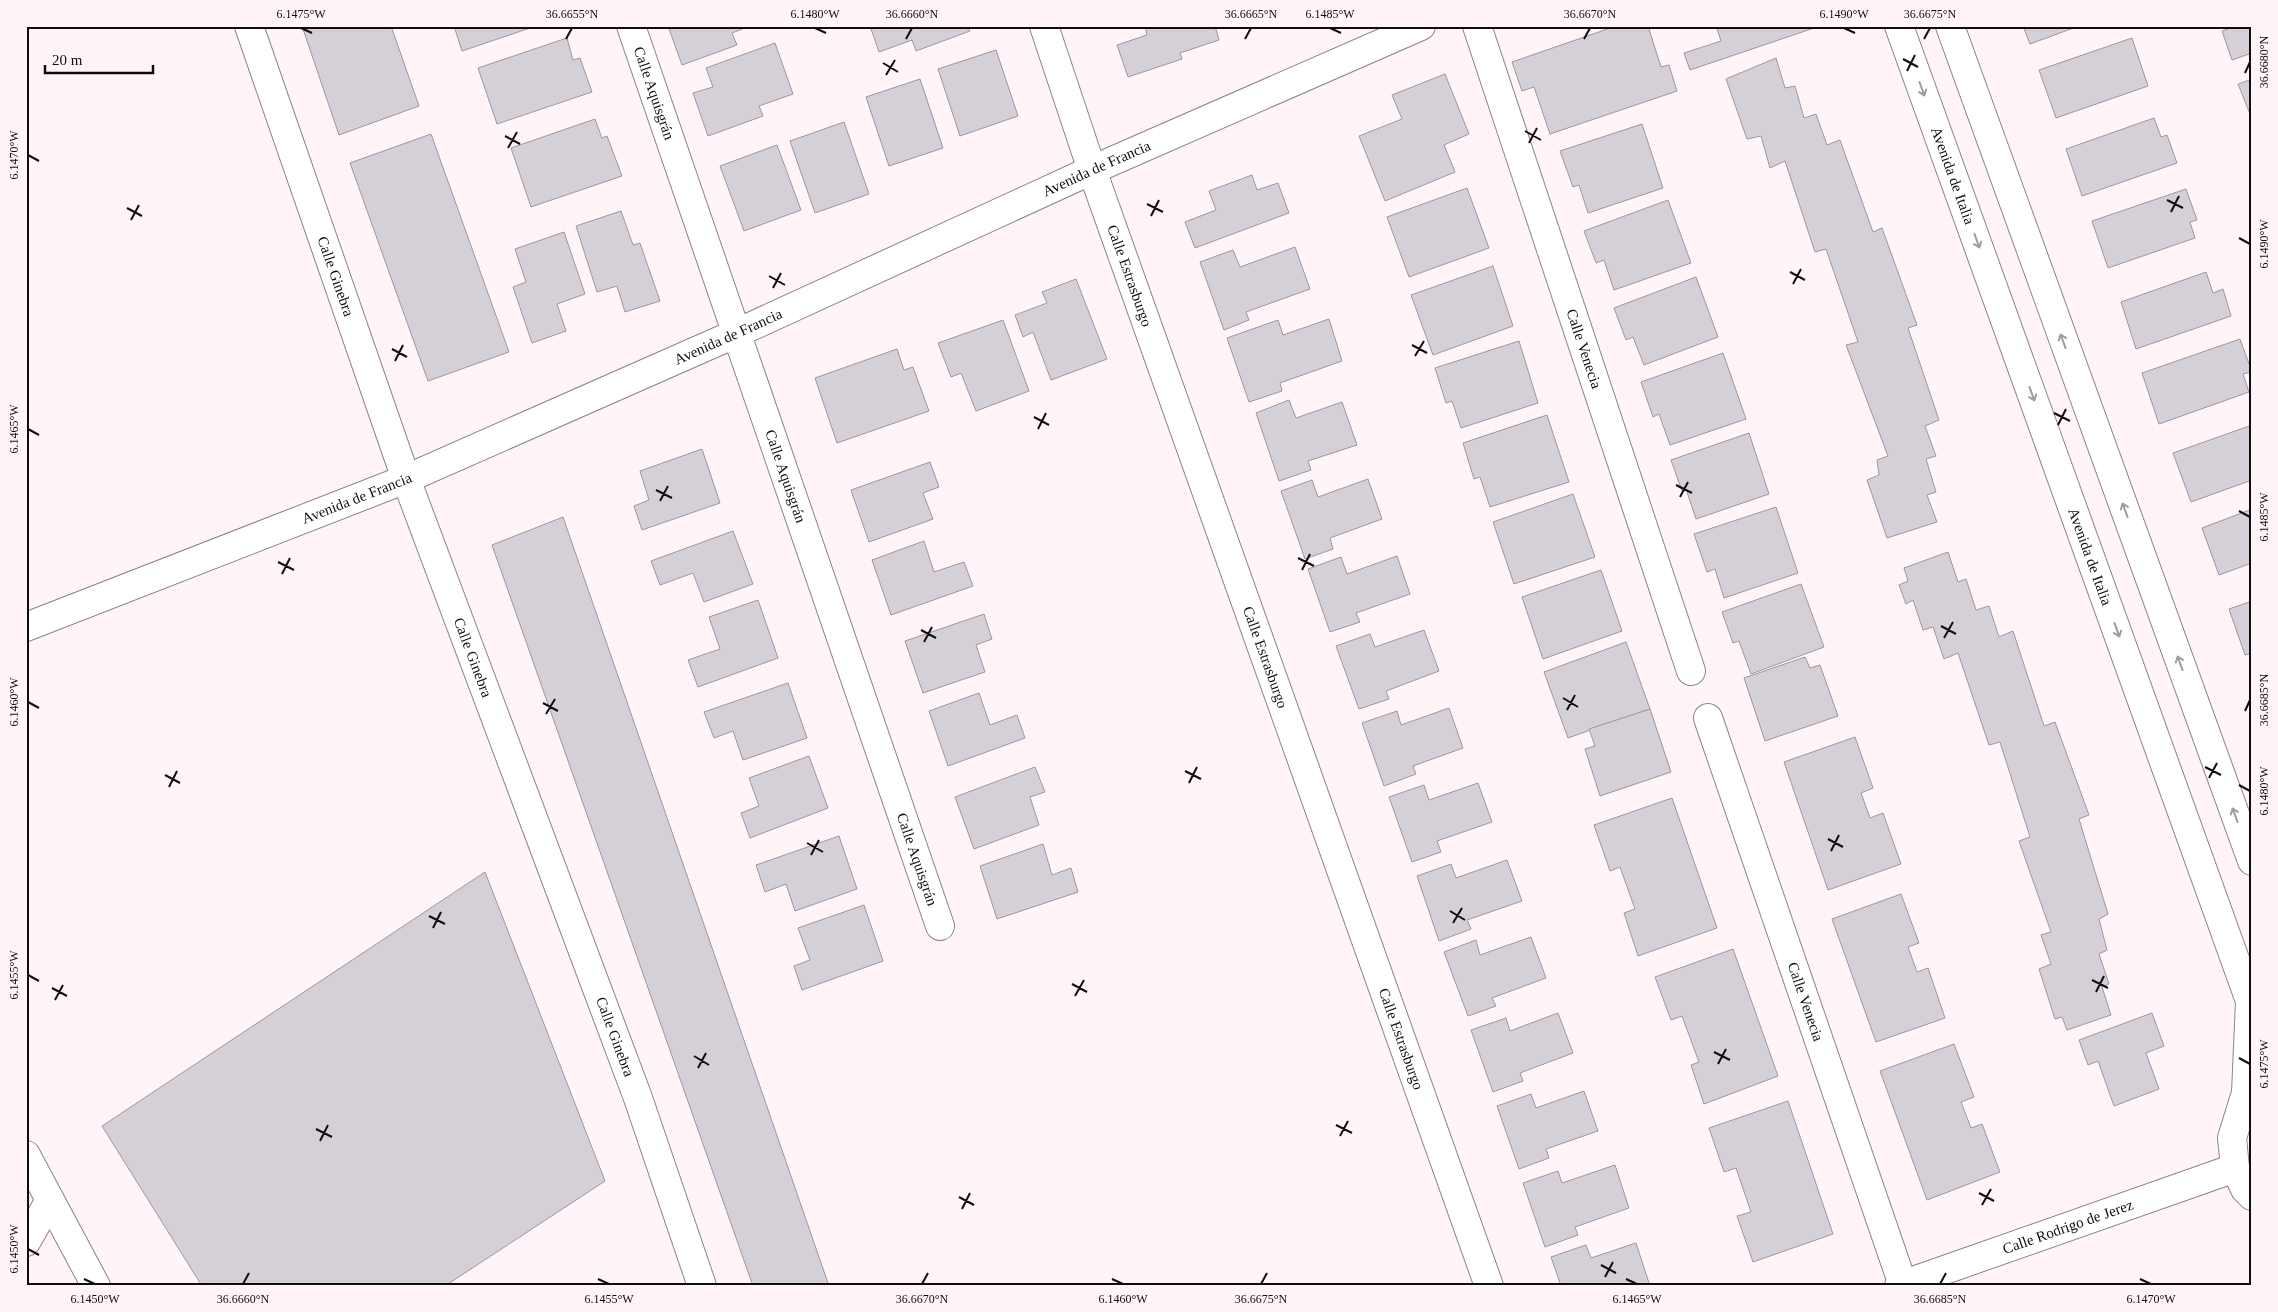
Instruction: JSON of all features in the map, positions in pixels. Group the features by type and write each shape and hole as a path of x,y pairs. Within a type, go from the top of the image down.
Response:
{"street":[{"name":"Calle Ginebra","path":"249,26 406,479 638,1098 702,1286"},
{"name":"Calle Aquisgrán","path":"632,26 940,926"},
{"name":"Calle Estrasburgo","path":"1044,26 1092,170 1490,1286"},
{"name":"Avenida de Francia","path":"26,626 406,479 737,333 1092,170 1421,26"},
{"name":"Calle Venecia","path":"1477,26 1691,671"},
{"name":"Avenida de Italia","path":"1899,26 2250,1001 2249,1090 2232,1138 2235,1168 2245,1190 2252,1196"},
{"path":"1950,26 2252,861"},
{"name":"Calle Venecia","path":"1708,718 1901,1285"},
{"path":"26,1154 96,1286"},
{"name":"Calle Rodrigo de Jerez","path":"1901,1285 2235,1168"},
{"path":"26,1242 50,1200"}],"building":[{"path":"302,26 391,26 419,106 339,135"},
{"path":"454,26 536,26 462,51"},
{"path":"668,26 750,26 732,33 737,45 682,65"},
{"path":"870,26 968,26 970,31 916,51 912,40 879,52"},
{"path":"1145,26 1215,26 1219,40 1180,53 1182,59 1128,77 1117,45 1147,35"},
{"path":"1616,26 1648,26 1661,67 1669,65 1677,91 1550,134 1534,87 1522,91 1512,62"},
{"path":"1716,26 1820,26 1690,70 1684,53 1721,41"},
{"path":"2023,26 2079,26 2030,44"},
{"path":"2227,26 2252,26 2252,53 2232,60 2222,31 2228,29"},
{"path":"567,38 573,60 580,58 592,92 497,124 478,68"},
{"path":"2132,38 2148,86 2056,118 2039,70"},
{"path":"775,43 793,94 759,106 763,116 708,136 693,93 713,87 706,68"},
{"path":"996,50 1018,116 960,136 938,69"},
{"path":"1776,58 1785,88 1795,86 1804,118 1816,114 1827,145 1840,140 1873,232 1882,228 1917,325 1908,328 1939,420 1925,426 1936,456 1926,459 1936,492 1927,495 1937,522 1887,538 1867,480 1879,475 1877,460 1888,456 1846,345 1858,342 1826,249 1815,252 1785,161 1770,168 1761,136 1747,139 1726,79"},
{"path":"1445,74 1469,134 1444,145 1455,172 1385,201 1359,136 1402,119 1392,95"},
{"path":"920,79 943,148 889,166 866,97"},
{"path":"2252,79 2252,113 2250,114 2238,84"},
{"path":"2154,118 2161,137 2167,135 2177,163 2082,196 2066,149"},
{"path":"595,119 602,138 607,136 622,176 531,207 511,148"},
{"path":"844,122 869,194 815,213 790,141"},
{"path":"1642,124 1663,188 1588,213 1579,185 1573,187 1560,151"},
{"path":"431,134 509,352 428,381 350,163"},
{"path":"777,145 801,210 744,231 720,166"},
{"path":"1252,175 1257,190 1278,183 1289,213 1195,248 1185,222 1216,210 1209,191"},
{"path":"1467,188 1489,248 1409,277 1387,217"},
{"path":"2186,189 2197,220 2190,222 2195,238 2108,268 2092,221"},
{"path":"1668,200 1691,263 1614,290 1604,260 1596,263 1584,231"},
{"path":"621,211 633,245 640,243 660,301 625,312 617,286 597,292 576,226"},
{"path":"564,232 585,294 557,304 566,331 532,343 513,287 526,282 515,249"},
{"path":"1295,247 1310,289 1246,312 1249,320 1224,330 1200,262 1233,250 1240,267"},
{"path":"1493,266 1513,326 1433,355 1411,295"},
{"path":"2206,272 2213,293 2223,289 2231,316 2136,349 2121,302"},
{"path":"1696,277 1718,337 1644,365 1633,337 1626,340 1614,308"},
{"path":"1076,279 1107,359 1051,380 1033,332 1023,337 1015,315 1047,303 1042,292"},
{"path":"1329,319 1342,361 1280,383 1282,391 1249,402 1227,338 1278,320 1283,335"},
{"path":"1003,320 1029,391 976,411 961,373 951,377 938,343"},
{"path":"2240,339 2252,372 2243,374 2249,392 2159,424 2142,373"},
{"path":"1519,341 1538,403 1461,428 1452,401 1446,403 1435,368"},
{"path":"897,349 904,370 913,367 929,411 837,443 815,378"},
{"path":"1723,353 1746,419 1670,445 1659,414 1653,417 1641,382"},
{"path":"1289,400 1296,418 1342,402 1357,445 1308,461 1311,470 1279,481 1256,413"},
{"path":"1547,415 1569,482 1490,507 1480,477 1474,479 1463,443"},
{"path":"2252,425 2252,480 2191,502 2173,453"},
{"path":"1749,433 1769,494 1696,519 1686,489 1682,491 1671,460"},
{"path":"702,449 720,503 642,530 634,506 649,500 640,471"},
{"path":"930,462 939,487 923,493 933,519 869,542 851,490"},
{"path":"1368,479 1382,519 1330,538 1333,549 1305,559 1281,491 1312,480 1318,497"},
{"path":"1573,494 1595,557 1514,584 1493,522"},
{"path":"1776,507 1798,573 1724,598 1715,569 1707,572 1694,534"},
{"path":"2252,509 2252,563 2219,575 2202,528"},
{"path":"563,517 829,1286 753,1286 492,545"},
{"path":"733,531 753,584 704,602 693,573 660,585 651,561"},
{"path":"924,541 934,572 964,562 973,586 891,615 872,560"},
{"path":"1948,552 1958,582 1966,579 1976,610 1989,606 1999,637 2013,631 2044,726 2055,722 2089,815 2079,819 2108,914 2099,919 2107,950 2099,954 2109,984 2102,987 2111,1015 2067,1030 2062,1017 2055,1019 2039,969 2051,964 2041,935 2051,932 2019,841 2030,837 2000,742 1989,745 1958,653 1944,659 1933,627 1923,630 1913,600 1906,604 1899,585 1908,581 1904,568"},
{"path":"1397,556 1410,594 1356,613 1360,622 1330,632 1308,569 1341,557 1347,574"},
{"path":"1601,570 1622,631 1543,659 1522,597"},
{"path":"1801,584 1824,647 1751,674 1739,641 1733,643 1722,612"},
{"path":"758,600 778,658 698,687 688,660 720,649 709,617"},
{"path":"2252,601 2252,653 2245,655 2229,609"},
{"path":"984,614 992,639 976,645 985,672 923,693 905,641"},
{"path":"1424,630 1439,671 1386,691 1389,699 1359,709 1336,646 1370,634 1375,647"},
{"path":"1626,642 1650,709 1568,738 1544,672"},
{"path":"1805,657 1810,668 1820,665 1838,716 1765,741 1744,678"},
{"path":"788,683 807,738 743,760 733,731 714,738 704,712"},
{"path":"979,693 990,725 1017,715 1025,738 948,766 929,711"},
{"path":"1449,708 1463,748 1413,766 1416,774 1384,786 1362,723 1397,711 1401,725"},
{"path":"1650,709 1671,772 1600,796 1585,749 1595,746 1589,729"},
{"path":"1855,737 1873,788 1861,793 1870,818 1883,813 1901,864 1828,890 1784,762"},
{"path":"809,756 828,808 750,838 741,813 759,806 749,778"},
{"path":"1035,767 1045,792 1030,797 1039,825 974,849 955,797"},
{"path":"1478,783 1492,822 1437,841 1441,852 1412,862 1389,797 1424,785 1429,800"},
{"path":"1672,798 1717,928 1638,956 1624,913 1635,909 1620,867 1610,871 1594,825"},
{"path":"839,836 857,889 795,911 786,884 765,892 756,865"},
{"path":"1043,844 1052,875 1071,868 1078,892 997,919 980,866"},
{"path":"1507,860 1522,901 1467,920 1471,929 1439,941 1417,876 1451,864 1456,878"},
{"path":"485,872 605,1181 445,1286 202,1286 102,1126"},
{"path":"1901,894 1919,943 1908,947 1917,972 1928,968 1945,1018 1876,1042 1832,919"},
{"path":"864,905 883,961 802,990 794,966 810,960 798,928"},
{"path":"1531,937 1546,978 1492,998 1496,1006 1468,1016 1444,952 1476,940 1480,955"},
{"path":"1733,949 1778,1076 1704,1104 1691,1065 1699,1062 1682,1016 1671,1020 1655,977"},
{"path":"1558,1013 1573,1053 1520,1073 1523,1081 1493,1092 1471,1030 1506,1018 1510,1031"},
{"path":"2152,1013 2164,1046 2146,1053 2159,1089 2114,1106 2098,1061 2088,1065 2079,1040"},
{"path":"1954,1044 1974,1097 1961,1102 1971,1128 1982,1124 2000,1172 1927,1200 1880,1071"},
{"path":"1584,1091 1598,1131 1546,1149 1549,1158 1519,1169 1497,1106 1531,1094 1536,1108"},
{"path":"1788,1101 1833,1234 1753,1262 1737,1216 1751,1212 1736,1168 1724,1172 1709,1128"},
{"path":"1615,1165 1629,1208 1575,1227 1578,1235 1545,1247 1523,1183 1558,1171 1562,1183"},
{"path":"1636,1243 1650,1286 1561,1286 1551,1257 1586,1245 1591,1258"}]}
